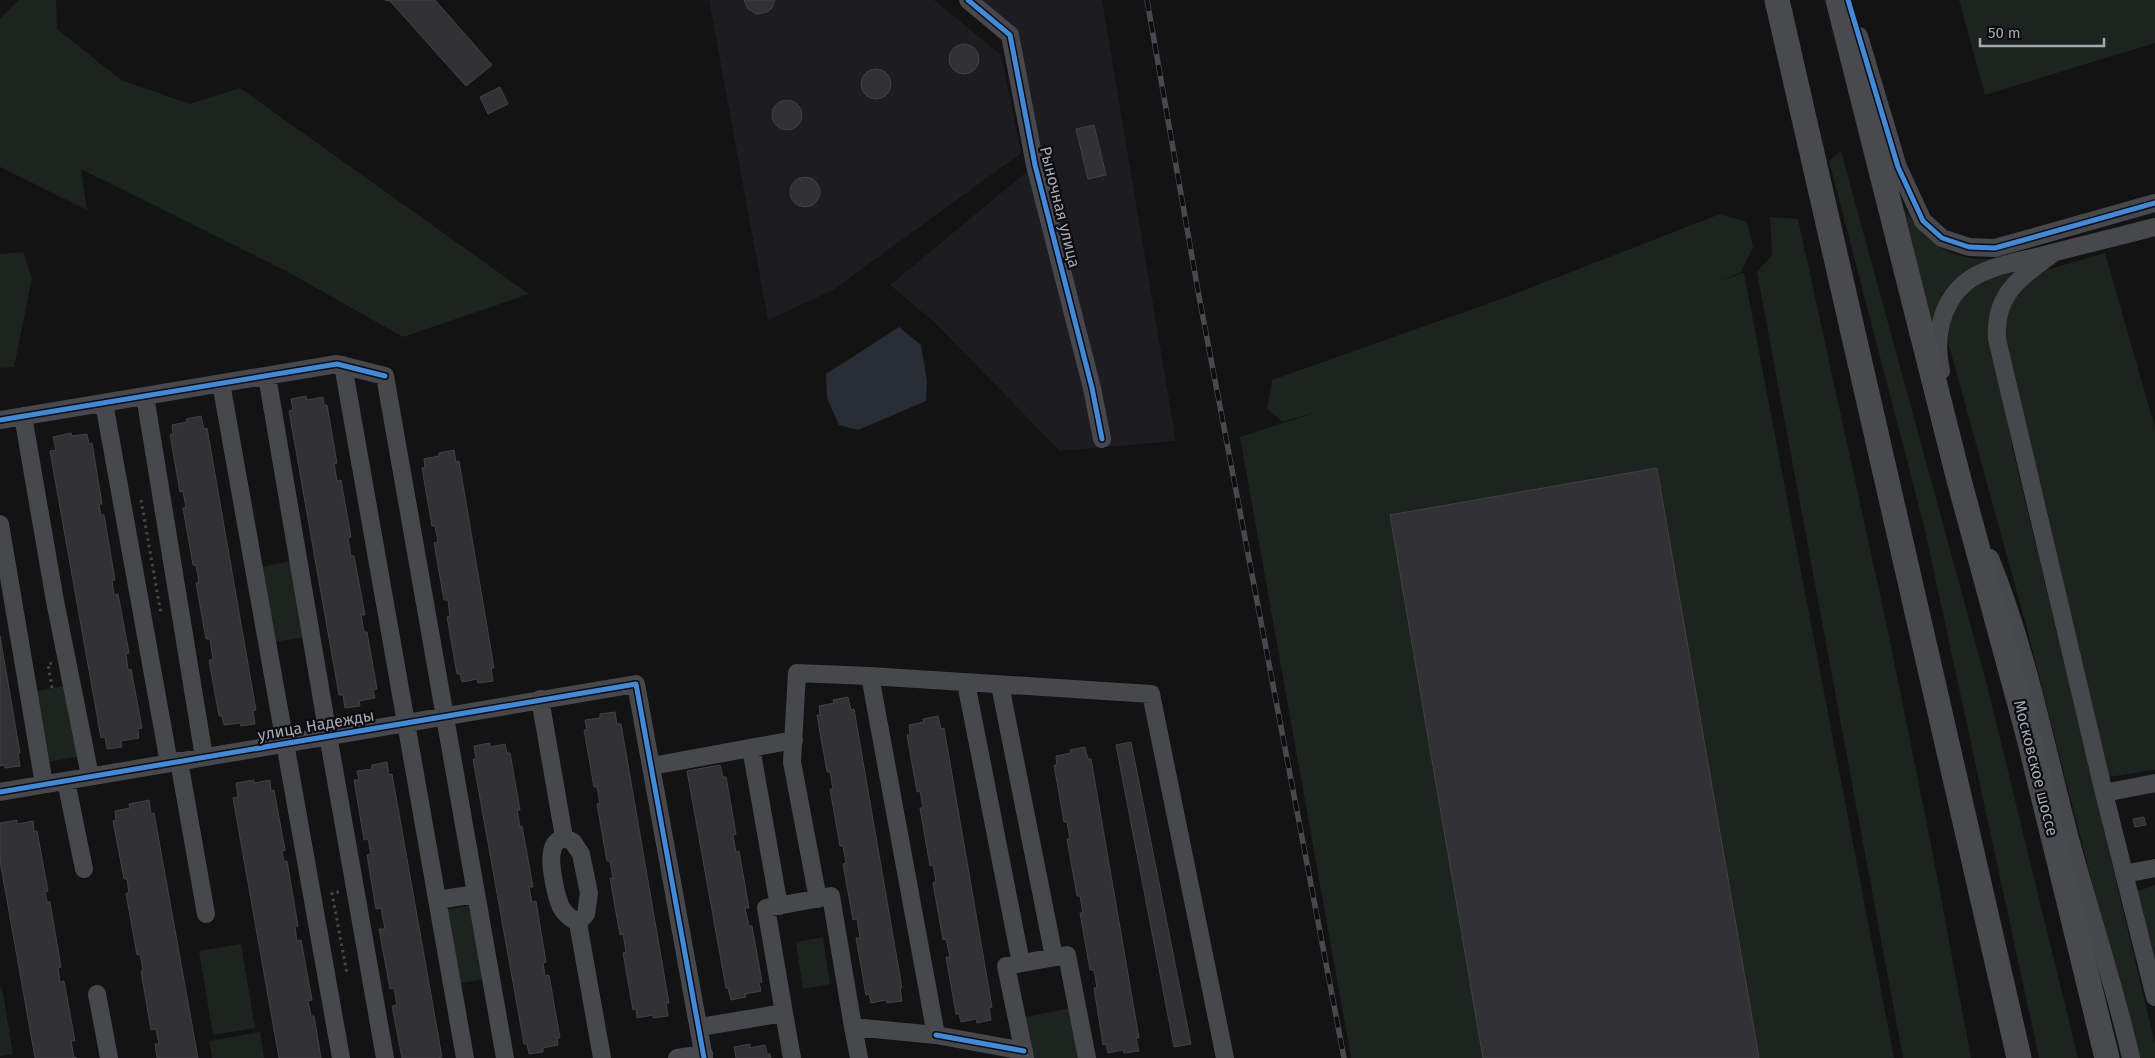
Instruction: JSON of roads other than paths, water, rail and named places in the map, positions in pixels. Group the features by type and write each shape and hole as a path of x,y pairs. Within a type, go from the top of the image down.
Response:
{"highway":[{"path":"1777,0 2018,1058"},
{"name":"Московское шоссе","path":"1838,0 1959,480 2029,738 2107,1058"}],"street":[{"name":"Рыночная улица","path":"968,0 1010,35 1035,165 1092,388 1102,439"},
{"path":"1848,0 1898,167 1923,221 1942,238 1969,247 1995,248 2155,204"},
{"path":"1945,420 1945,392 1938,343 1943,312 1952,296 1966,282 1983,272 2055,252 2151,230"},
{"path":"2055,252 2021,277 2007,293 1998,315 1997,339 2104,792 2155,997"},
{"path":"0,420 337,364 385,376 505,1058"},
{"path":"344,365 465,1058"},
{"path":"267,376 385,1058"},
{"path":"221,383 341,1058"},
{"path":"145,396 204,757"},
{"path":"104,403 137,583 206,914"},
{"path":"22,416 55,601 90,776"},
{"path":"1959,480 2008,602 2078,870 2122,1016 2131,1058"},
{"path":"0,524 44,784"},
{"path":"818,898 792,762 797,673 1150,694 1225,1058"},
{"path":"870,676 936,1035"},
{"path":"966,683 1021,963"},
{"name":"улица Надежды","path":"0,792 285,742 636,684 652,766"},
{"path":"1000,684 1054,957"},
{"path":"540,699 564,837"},
{"path":"677,1058 704,1056 652,766 794,740"},
{"path":"751,748 779,906"},
{"path":"66,781 84,869"},
{"path":"2104,792 2155,783"},
{"path":"564,837 556,842 552,852 552,864 560,905 566,915 578,923 602,1058"},
{"path":"564,837 573,842 581,854 589,893 586,914 578,923"},
{"path":"2124,874 2155,868"},
{"path":"437,900 476,894"},
{"path":"792,1058 766,908 831,896 859,1058"},
{"path":"854,1027 936,1035 1024,1054 1006,966 1067,955 1087,1058"},
{"path":"97,994 109,1058"},
{"path":"700,1027 784,1013"}],"railway":[{"path":"1147,0 1198,291 1344,1058"}]}
